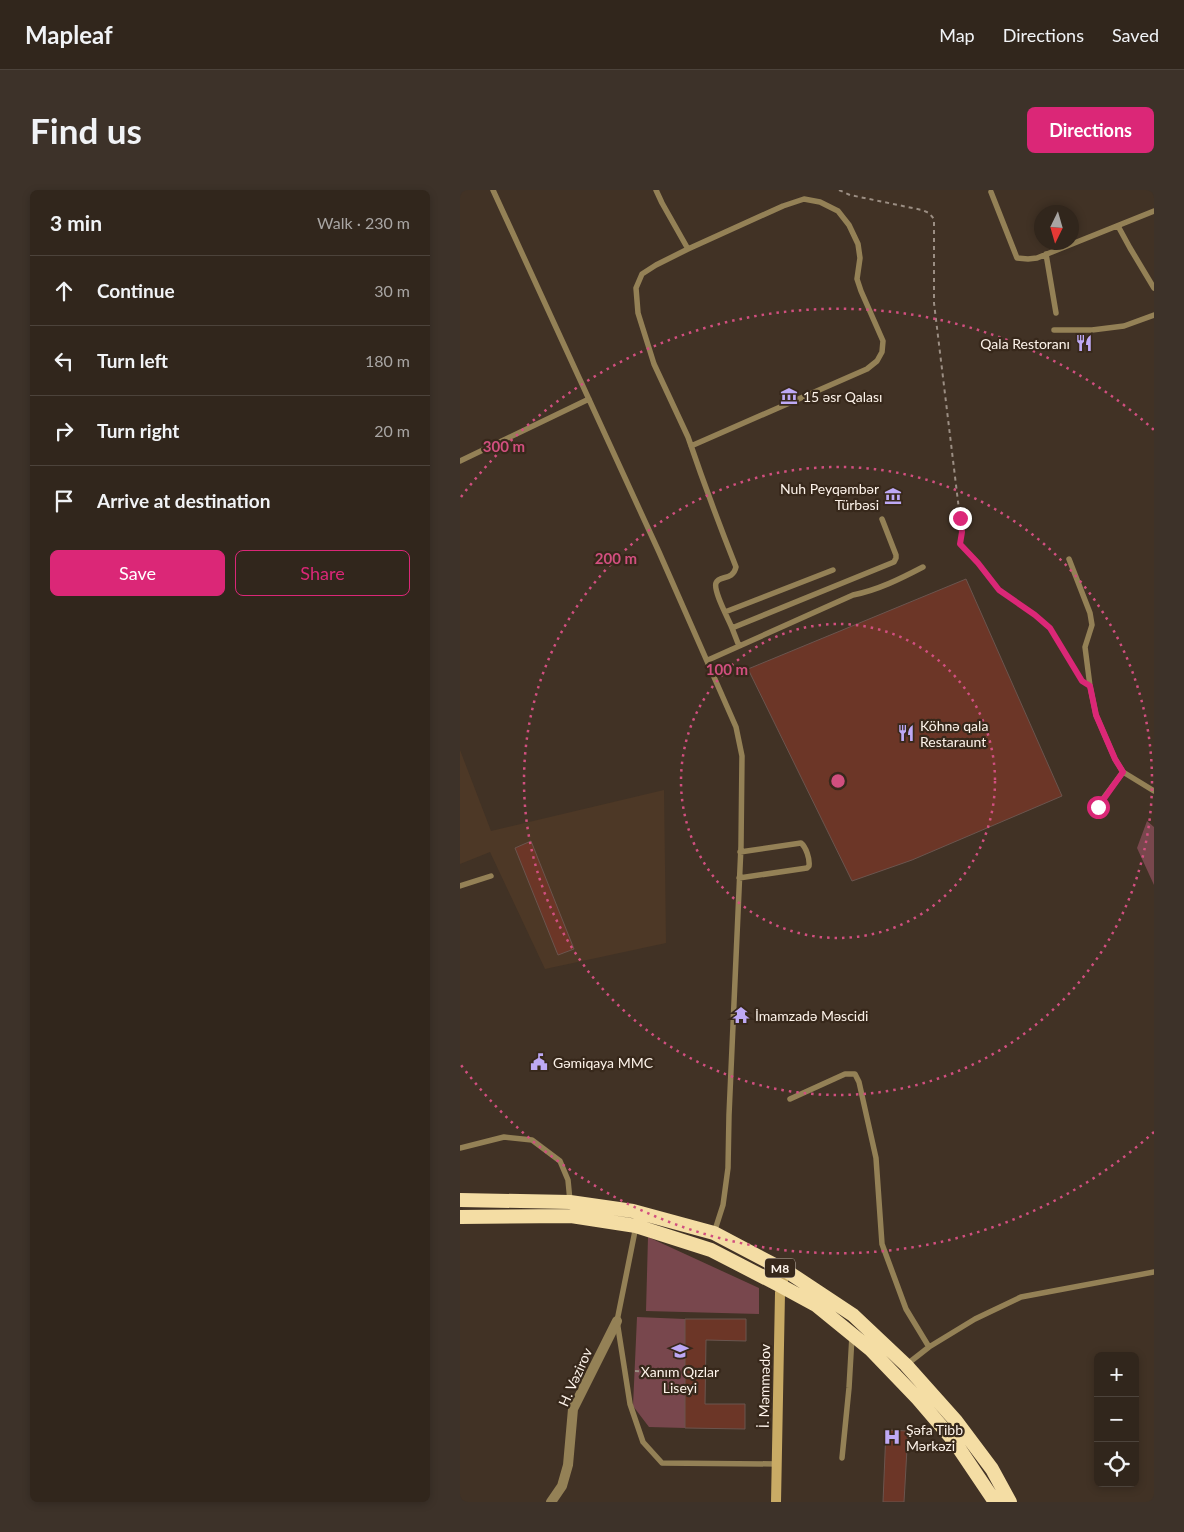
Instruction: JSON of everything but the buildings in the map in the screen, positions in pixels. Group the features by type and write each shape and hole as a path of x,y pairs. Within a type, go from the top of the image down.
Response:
{"highway":[{"name":"M8","path":"460,1200 571,1209 633,1211 714,1234 788,1272 853,1315 906,1365 956,1421 992,1469 1010,1502"},
{"name":"M8","path":"460,1217 571,1209 636,1226 711,1250 781,1286 816,1305 870,1349 954,1441 995,1502"}],"main road":[{"name":"İ. Məmmədov","path":"776,1502 780,1303 781,1286 788,1272"}],"street":[{"name":"H. Vəzirov","path":"551,1502 562,1486 568,1465 573,1409 616,1321"}],"lane":[{"path":"494,190 708,660 736,727 742,756 739,878 728,1115 728,1168 723,1205 714,1234"},
{"path":"656,190 688,249"},
{"path":"991,192 1017,258 1028,259 1046,254 1154,211"},
{"path":"691,446 867,369 877,361 882,352 883,341 860,291 858,244 849,225 838,211 820,202 804,199 783,206 688,249 642,274 636,288 638,313 654,364 691,446 736,567 735,572 731,576 716,583 716,588 739,646"},
{"path":"1118,226 1154,288"},
{"path":"1046,254 1056,313"},
{"path":"1054,330 1092,330 1124,326 1154,315"},
{"path":"460,461 588,399"},
{"path":"732,628 894,562 896,555 882,519"},
{"path":"1069,560 1090,613 1092,625 1085,647 1096,715 1115,759 1123,772 1154,791"},
{"path":"708,660 853,595 870,592 887,585 923,567"},
{"path":"725,612 834,570"},
{"path":"1098,807 1123,772"},
{"path":"739,878 807,868 810,862 804,845 800,843 740,852"},
{"path":"460,886 491,876"},
{"path":"790,1099 845,1074 855,1074 859,1082 876,1158 882,1244 906,1310 929,1346"},
{"path":"460,1148 504,1138 532,1140 560,1161 568,1180 571,1209"},
{"path":"636,1226 616,1321 630,1404 643,1442 662,1464 777,1464"},
{"path":"906,1365 929,1346 975,1319 1021,1297 1154,1272"},
{"path":"842,1458 852,1334"}],"path":[{"path":"839,190 850,195 922,210 929,213 934,219 934,303 962,532 960,544 999,590 1050,628 1082,681 1090,686"},
{"path":"635,1371 685,1373"}],"shaded area":[{"path":"460,750 491,831 664,790 666,943 545,969 490,852 460,864"},
{"path":"1147,821 1154,827 1154,885 1137,848"},
{"path":"648,1237 759,1288 759,1314 646,1311"},
{"path":"637,1317 685,1319 685,1428 649,1427 633,1406"}],"place":[{"name":"Qala Restoranı","path":"1084,343"},
{"name":"15 əsr Qalası","path":"789,396"},
{"name":"Nuh Peyqəmbər Türbəsi","path":"893,496"},
{"name":"Köhnə qala Restaraunt","path":"906,733"},
{"name":"İmamzadə Məscidi","path":"741,1015"},
{"name":"Gəmiqaya MMC","path":"539,1062"},
{"name":"Xanım Qızlar Liseyi","path":"680,1351"},
{"name":"Şəfa Tibb Mərkəzi","path":"892,1437"}],"route":[{"path":"960,518 962,532 960,544 999,590 1050,628 1082,681 1090,686 1096,715 1115,759 1123,772 1098,807"}]}
